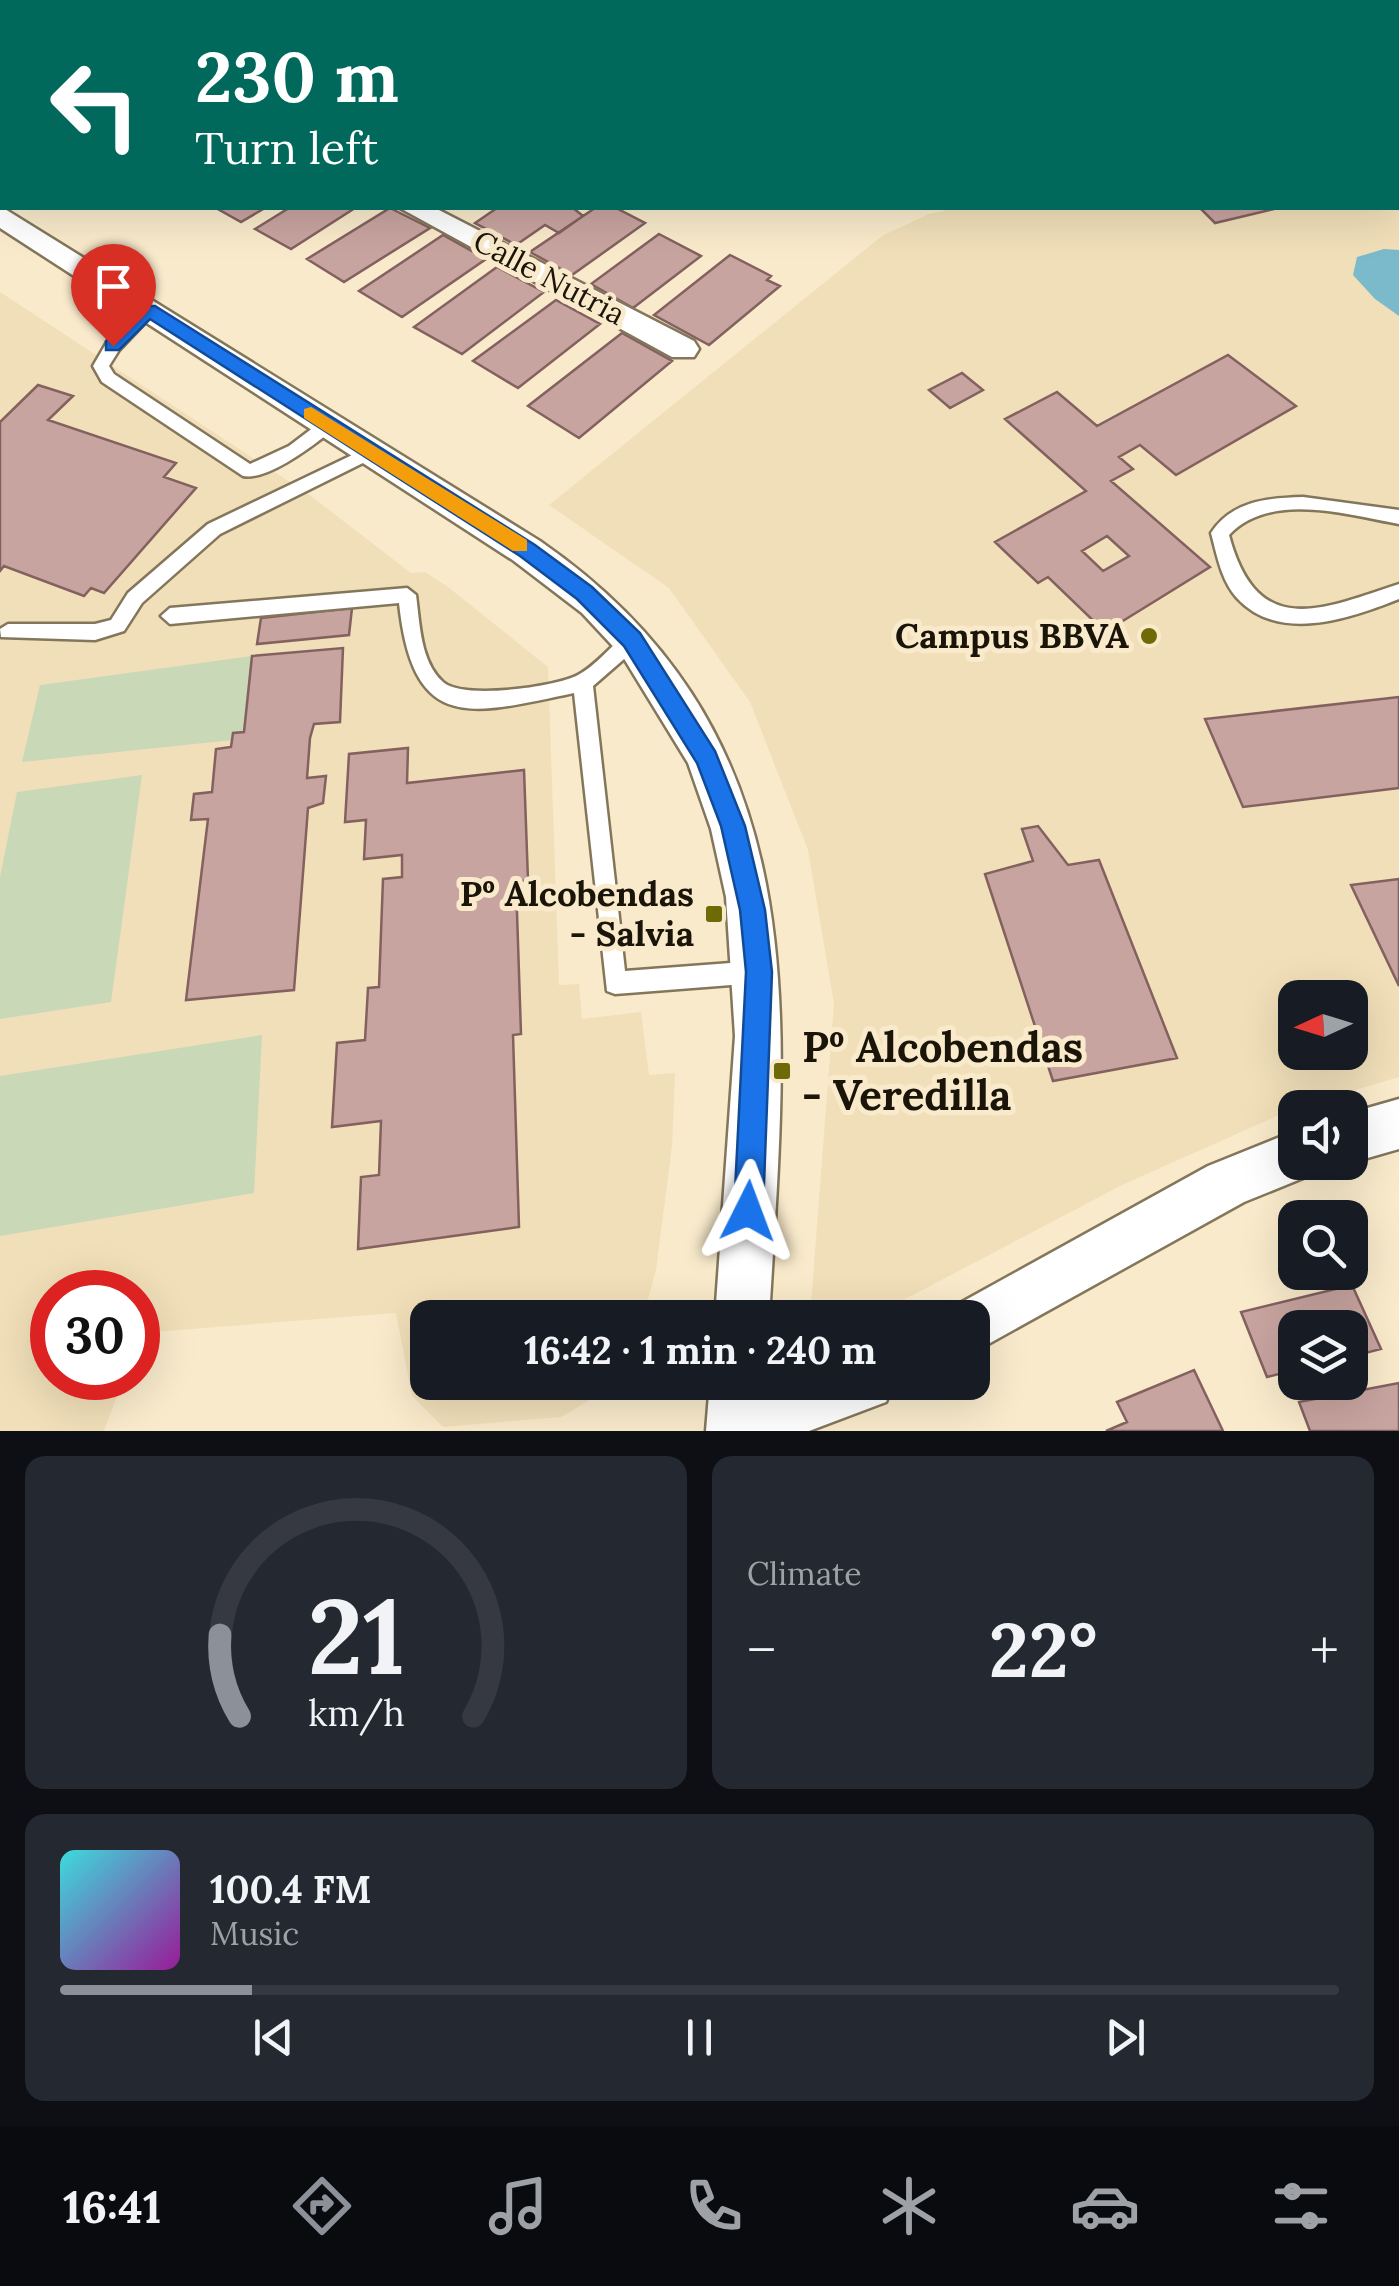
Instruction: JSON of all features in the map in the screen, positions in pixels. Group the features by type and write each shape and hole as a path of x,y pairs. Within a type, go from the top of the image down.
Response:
{"street":[{"name":"Calle Nutria","path":"418,210 684,349"},
{"path":"11,211 149,310 527,550 584,593 632,640 706,758 733,826 753,910 759,972 743,1300"},
{"path":"1368,1133 1399,1124"},
{"path":"990,1316 1226,1184 1278,1163"},
{"path":"737,1400 735,1431 818,1400"}],"lane":[{"path":"149,310 107,356 101,366 108,378 249,472 295,450 328,425"},
{"path":"8,632 95,632 117,626 136,598 214,530 372,452"},
{"path":"1399,517 1338,508 1259,506 1228,520 1220,532 1241,592 1266,612 1292,617 1354,612 1399,592"},
{"path":"170,616 407,595 409,643 422,674 448,698 478,703 583,683 632,640"},
{"path":"583,683 616,983 759,972"}],"shaded area":[{"name":"Campus BBVA","path":"948,210 1399,210 1399,1077 1355,1090 1278,1090 1278,1116 1124,1184 903,1300 811,1300 834,1004 808,850 750,702 669,588 549,505 882,236 929,214"},
{"path":"0,292 311,496 411,573 425,572 448,587 548,667 559,985 579,984 582,1019 641,1012 649,1075 675,1073 672,1146 656,1270 648,1300 410,1300 410,1386 396,1313 160,1331 160,1270 30,1270 30,1400 116,1400 104,1431 0,1431"},
{"path":"416,1400 590,1400 561,1417 443,1427"}],"green space":[{"path":"252,656 244,732 234,733 233,740 22,762 40,685"},
{"path":"142,775 111,1002 0,1019 0,877 17,792"},
{"path":"262,1035 254,1193 0,1236 0,1076"}],"water":[{"path":"1384,249 1399,250 1399,316 1375,299 1353,275 1357,257"}],"building":[{"path":"220,210 262,210 241,222"},
{"path":"286,210 352,210 291,249 255,229"},
{"path":"387,210 430,228 344,282 307,259"},
{"path":"494,210 576,210 583,216 559,233 545,225 516,245 475,223"},
{"path":"592,210 620,210 645,223 572,275 530,252"},
{"path":"1202,210 1270,210 1215,223"},
{"path":"659,234 701,256 633,308 591,284"},
{"path":"443,235 486,259 402,317 359,291"},
{"path":"730,255 771,276 767,280 780,286 709,345 654,315"},
{"path":"497,267 544,292 462,354 414,327"},
{"path":"556,300 600,324 518,388 473,361"},
{"path":"622,333 672,361 579,438 528,406"},
{"path":"1228,355 1296,406 1176,475 1140,445 1119,457 1133,469 1111,481 1210,567 1105,632 1048,577 1038,583 995,542 1086,491 1005,419 1057,392 1097,426","holes":["1107,536 1129,556 1103,571 1082,551"]},
{"path":"962,373 983,390 950,408 929,390"},
{"path":"38,385 73,396 48,420 176,463 164,477 196,488 104,593 91,588 84,596 4,566 0,571 0,422"},
{"path":"352,608 349,635 257,644 261,618"},
{"path":"343,648 340,722 314,724 310,738 307,778 326,776 323,803 308,808 294,990 186,1000 208,819 191,820 194,794 212,792 216,749 231,747 233,733 244,732 252,656"},
{"path":"1399,697 1399,788 1243,807 1205,719"},
{"path":"408,748 407,783 524,770 528,880 516,882 521,1034 513,1035 519,1227 358,1249 361,1177 379,1175 381,1121 332,1127 337,1043 365,1040 368,988 379,987 383,879 402,877 402,855 364,859 366,820 345,822 349,754"},
{"path":"1038,826 1068,865 1099,860 1177,1058 1053,1081 985,874 1033,861 1022,829"},
{"path":"1399,879 1399,986 1351,885"},
{"path":"1331,1290 1354,1290 1363,1310 1278,1310 1278,1374 1267,1377 1241,1312"},
{"path":"1368,1320 1381,1349 1368,1352"},
{"path":"1194,1370 1223,1431 1106,1431 1127,1422 1117,1402"},
{"path":"1399,1383 1399,1431 1310,1431 1299,1402 1368,1400 1368,1389"}],"slow traffic":[{"path":"311,414 520,546"}],"place":[{"name":"Campus BBVA","path":"1149,636"},
{"name":"Pº Alcobendas - Salvia","path":"714,914"},
{"name":"Pº Alcobendas - Veredilla","path":"782,1071"}],"route":[{"path":"113,346 149,310 527,550 584,593 632,640 706,758 733,826 753,910 759,972 748,1211"}]}
